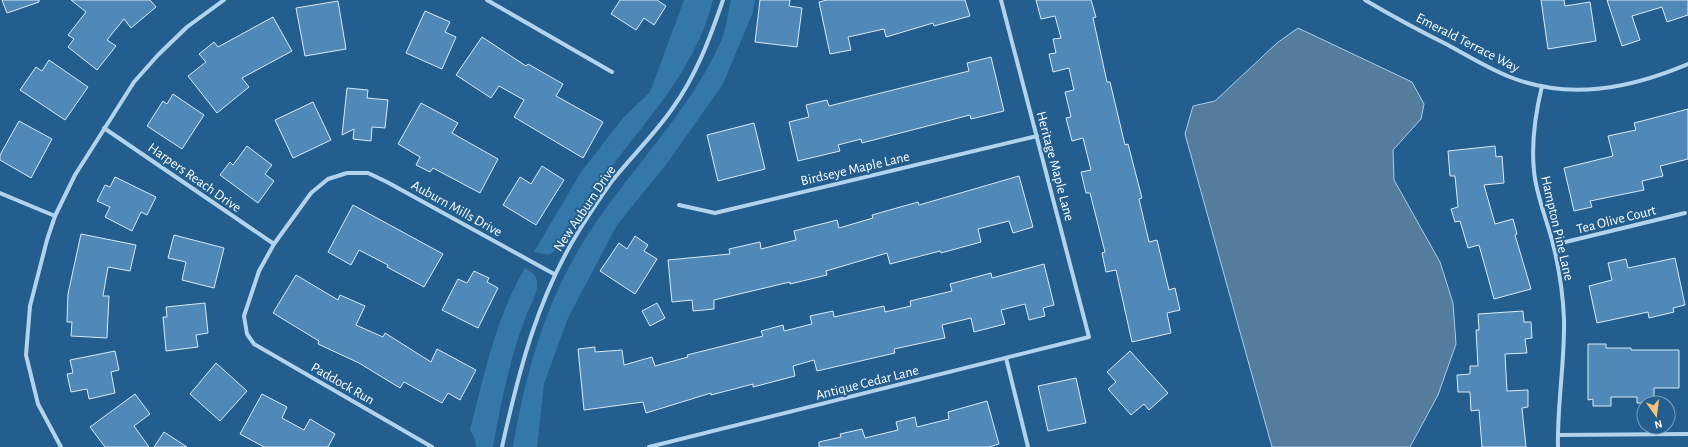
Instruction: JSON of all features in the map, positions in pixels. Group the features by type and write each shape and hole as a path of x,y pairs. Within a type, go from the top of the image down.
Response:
{"street":[{"path":"61,447 38,404 26,355 30,306 47,240 55,216 75,175 134,82 158,55 187,27 224,0"},
{"path":"487,0 612,72"},
{"name":"New Auburn Drive","path":"502,447 515,386 533,326 554,274 580,229 612,182 672,109 696,68 710,37 723,0"},
{"name":"Heritage Maple Lane","path":"1001,0 1089,337"},
{"name":"Emerald Terrace Way","path":"1365,0 1480,63 1510,77 1542,86 1570,90 1606,89 1640,82 1688,64"},
{"name":"Hampton Pine Lane","path":"1542,86 1535,112 1532,141 1534,172 1553,245 1560,279 1564,320 1558,447"},
{"name":"Harpers Reach Drive","path":"104,128 274,244"},
{"name":"Birdseye Maple Lane","path":"679,205 715,213 1037,136"},
{"name":"Auburn Mills Drive","path":"247,334 244,316 259,271 274,244 311,193 328,179 347,173 368,173 387,182 554,274"},
{"path":"0,193 55,216"},
{"name":"Tea Olive Court","path":"1553,245 1685,214"},
{"name":"Paddock Run","path":"247,334 254,344 432,447"},
{"name":"Antique Cedar Lane","path":"649,447 1089,337"},
{"path":"1006,358 1028,447"},
{"path":"1558,435 1688,434"}],"shaded area":[{"path":"684,0 713,0 705,26 694,51 681,74 594,190 556,250 549,255 534,252 581,172 623,118 650,92"},
{"path":"731,0 755,0 753,12 723,84 668,162 617,225 568,318 544,384 537,447 513,447 518,418 532,361 551,305 563,278 593,227 678,114 708,67 721,41 726,26"},
{"path":"1298,28 1412,82 1424,104 1421,119 1393,150 1394,180 1440,262 1453,303 1456,344 1438,395 1410,447 1272,447 1185,134 1193,106 1215,101 1277,43"},
{"path":"525,268 535,276 537,290 520,332 511,364 493,447 476,447 475,439 470,430 486,367 506,306"}],"building":[{"path":"2,0 39,0 39,2 7,13"},
{"path":"71,0 150,0 156,7 131,28 124,19 107,40 116,46 97,70 68,47 74,39 68,35 86,12"},
{"path":"620,0 657,0 666,6 654,25 644,18 636,30 611,14"},
{"path":"760,0 790,0 789,6 802,8 797,47 755,42"},
{"path":"827,0 965,0 970,16 934,26 933,23 886,37 884,29 848,37 851,50 830,54 819,2"},
{"path":"1036,0 1091,0 1096,17 1093,18 1107,82 1110,82 1125,145 1128,144 1142,198 1139,199 1149,242 1157,240 1169,290 1175,288 1180,310 1167,313 1171,333 1132,342 1116,270 1106,272 1102,253 1105,252 1090,193 1086,193 1081,172 1091,170 1083,138 1072,141 1066,118 1071,117 1065,92 1074,90 1069,68 1053,72 1049,54 1056,53 1053,39 1061,38 1055,16 1041,19"},
{"path":"1541,0 1564,0 1565,6 1590,2 1596,41 1548,49"},
{"path":"1607,0 1688,0 1688,15 1667,22 1662,7 1632,16 1640,40 1622,46"},
{"path":"338,1 346,49 305,56 296,8"},
{"path":"425,11 450,22 445,32 456,37 442,69 406,53"},
{"path":"273,17 292,51 242,78 249,87 217,113 188,76 206,62 199,54 214,42 218,47"},
{"path":"482,37 526,66 528,64 563,84 556,96 603,122 583,158 514,117 524,100 499,86 491,98 456,75"},
{"path":"991,57 1004,111 971,119 970,115 862,143 861,139 838,145 840,151 798,161 789,122 809,117 806,105 827,100 829,106 969,71 967,63"},
{"path":"49,60 88,87 65,120 20,90 36,67 42,71"},
{"path":"347,88 368,90 367,98 388,100 385,128 372,127 371,141 353,139 354,129 342,135"},
{"path":"173,94 204,115 182,149 147,126 163,101 167,104"},
{"path":"313,102 331,140 293,158 275,120"},
{"path":"421,103 458,123 452,133 498,159 480,193 433,168 430,172 416,165 420,157 398,144"},
{"path":"1688,109 1688,159 1660,166 1663,176 1642,181 1644,190 1590,201 1592,207 1574,211 1564,168 1613,156 1608,136 1636,130 1634,123"},
{"path":"19,121 52,139 31,178 0,160 0,155"},
{"path":"754,123 765,169 718,181 707,135"},
{"path":"247,146 272,165 265,174 274,181 258,203 220,175 230,162 233,165"},
{"path":"1495,146 1496,157 1502,156 1504,183 1484,185 1495,224 1513,219 1517,234 1515,235 1531,289 1494,299 1479,245 1468,248 1460,221 1455,222 1451,209 1458,207 1455,176 1450,176 1448,151"},
{"path":"542,166 564,180 536,225 503,205 520,177 531,184"},
{"path":"1019,176 1033,227 1013,233 1009,221 978,229 981,242 941,253 940,251 890,264 887,253 826,271 827,275 714,300 714,309 693,311 692,300 672,302 668,260 730,254 729,249 760,242 761,249 796,240 794,231 837,220 839,228 873,218 872,215 918,202 919,205"},
{"path":"115,177 156,197 147,215 141,212 132,231 105,217 110,207 97,201 105,185 110,187"},
{"path":"353,205 443,254 424,287 387,267 388,265 359,250 351,265 328,252"},
{"path":"81,234 136,245 130,271 108,267 103,296 109,296 107,338 71,336 72,322 67,322 68,294"},
{"path":"174,235 224,248 214,288 182,280 186,262 168,258"},
{"path":"635,236 648,245 644,251 657,259 635,294 600,271 619,243 627,249"},
{"path":"1675,258 1685,305 1673,308 1674,312 1649,318 1648,312 1597,323 1589,286 1612,280 1608,263 1626,259 1628,268"},
{"path":"1044,264 1054,305 1043,308 1045,316 1029,320 1025,304 1001,310 1005,324 974,332 971,318 942,325 945,338 894,349 895,353 817,371 814,360 793,366 795,376 753,387 753,384 711,395 711,393 646,413 643,402 584,410 578,349 595,347 595,352 622,350 624,365 652,357 655,366 688,357 687,355 763,336 761,331 783,325 784,331 812,324 810,316 833,311 834,317 884,306 885,312 911,306 910,301 952,291 950,284 991,273 992,278"},
{"path":"474,271 489,278 487,282 498,288 478,328 442,310 458,279 467,283"},
{"path":"296,275 338,300 340,295 365,306 356,325 383,337 385,333 431,362 437,349 476,370 460,400 448,393 442,403 404,382 400,388 359,363 318,344 319,341 273,313"},
{"path":"205,303 208,333 196,335 198,347 166,351 163,317 167,317 166,307"},
{"path":"657,303 665,318 650,326 642,311"},
{"path":"1523,311 1524,322 1531,322 1532,338 1525,339 1527,353 1505,354 1507,391 1528,390 1528,407 1522,408 1526,447 1482,447 1479,410 1471,411 1470,392 1458,392 1457,375 1470,374 1470,366 1478,366 1476,330 1479,330 1478,314"},
{"path":"1588,344 1606,344 1606,348 1631,348 1631,350 1679,350 1679,388 1654,388 1654,395 1611,397 1611,406 1593,406 1593,399 1588,400"},
{"path":"115,351 119,370 111,372 115,393 89,399 87,389 71,392 67,374 73,373 70,360"},
{"path":"1130,351 1168,393 1149,410 1144,404 1131,415 1108,389 1116,382 1107,372"},
{"path":"216,363 247,391 220,421 190,394"},
{"path":"1076,378 1086,423 1048,431 1038,386"},
{"path":"135,394 150,414 134,426 149,447 105,447 90,427"},
{"path":"262,394 287,407 282,418 304,430 310,419 335,434 328,447 264,447 240,434"},
{"path":"987,401 999,444 989,447 819,447 819,442 841,437 840,434 862,429 865,438 898,430 896,422 915,417 917,427 949,419 948,412"},
{"path":"164,432 187,447 154,447"}]}
